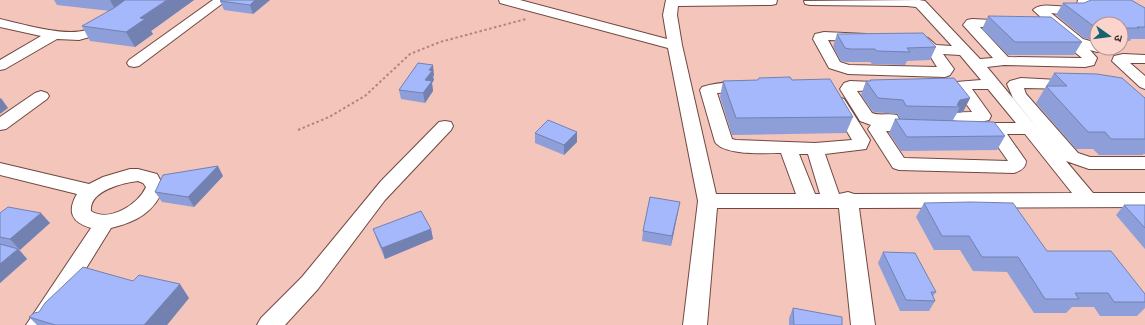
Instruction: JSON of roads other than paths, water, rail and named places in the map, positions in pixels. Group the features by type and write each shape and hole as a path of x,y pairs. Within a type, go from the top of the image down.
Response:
{"street":[{"path":"0,24 55,34 75,36 87,34 96,30 142,0"},
{"path":"134,63 221,0"},
{"path":"505,0 675,45"},
{"path":"810,1 853,0 908,2 920,4 976,64 1088,200"},
{"path":"1087,0 1084,1 1084,6 1081,9 1043,8 1040,10 1078,42 1089,45"},
{"path":"695,325 708,201 675,45 670,15 672,1 771,1"},
{"path":"976,64 1004,61 1085,63 1088,62 1090,58 1053,27 1047,24 970,25 1004,61"},
{"path":"0,66 55,34"},
{"path":"877,37 824,36 820,38 820,40 834,65 848,69 945,72 946,69 932,49 919,39 899,38"},
{"path":"932,49 964,51"},
{"path":"1129,49 1145,49"},
{"path":"1145,59 1119,59 1119,61 1145,84"},
{"path":"960,85 982,114 981,117 869,119 866,118 848,89 850,86 992,84"},
{"path":"1089,84 1015,84 1019,95 1072,157 1089,163 1145,164"},
{"path":"761,87 715,88 708,90 724,142 733,146 815,149 860,145 862,140 831,90"},
{"path":"0,125 41,96"},
{"path":"269,325 291,306 321,271 370,206 410,161 445,126"},
{"path":"994,128 1017,161 1017,164 1014,167 899,164 876,129 880,126 994,128 1029,129"},
{"path":"788,148 808,200"},
{"path":"815,149 840,200 864,325"},
{"path":"0,168 93,191"},
{"path":"132,175 147,177 154,184 155,187 153,195 146,204 122,218 105,222 91,221 82,215 81,208 83,201 93,191 112,180 132,175"},
{"path":"708,201 1145,200"},
{"path":"38,325 105,222"}]}
